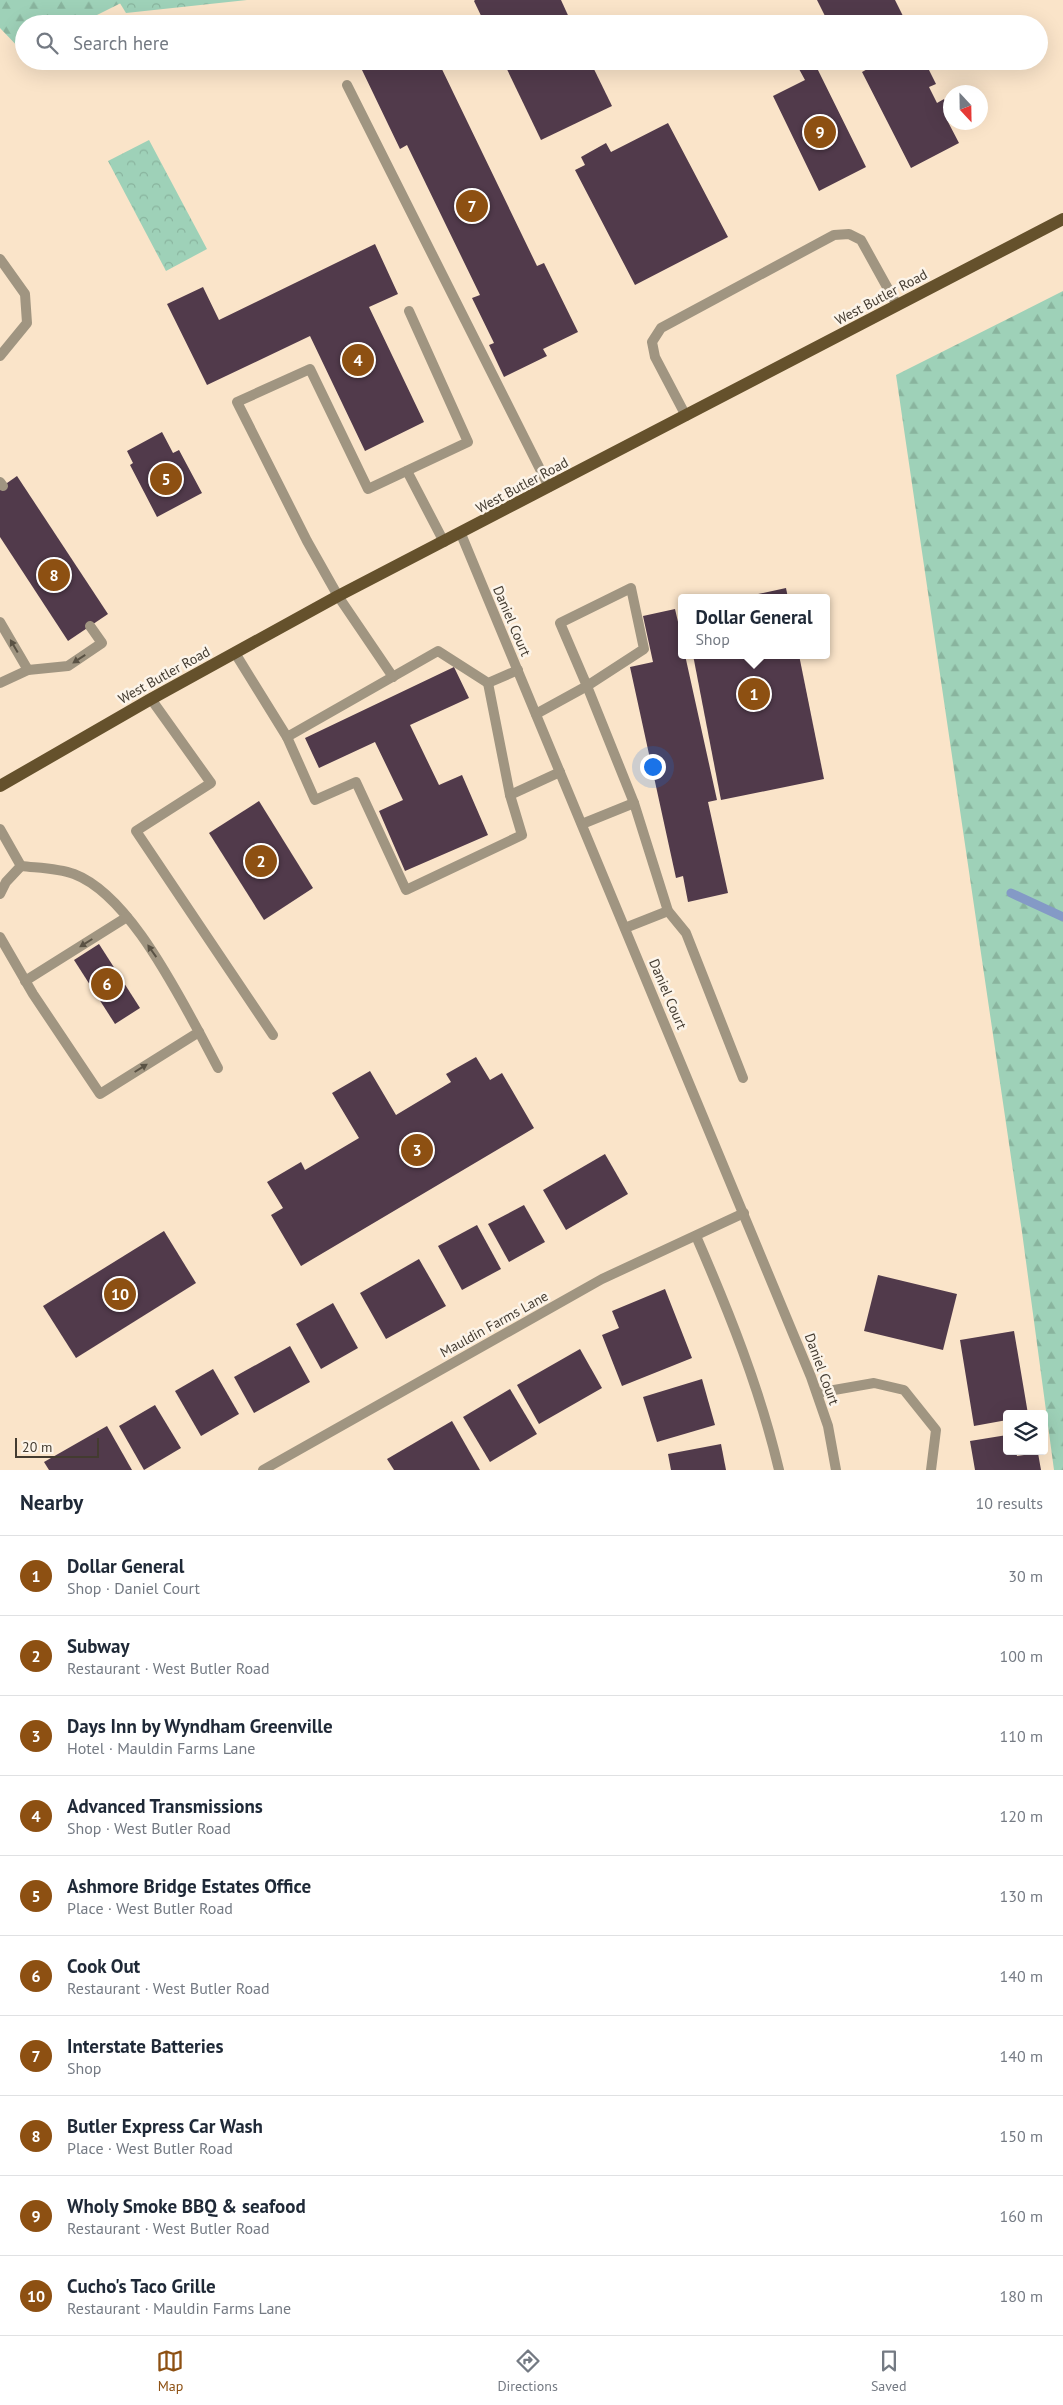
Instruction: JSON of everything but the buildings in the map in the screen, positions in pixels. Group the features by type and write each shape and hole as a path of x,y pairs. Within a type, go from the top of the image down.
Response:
{"main road":[{"name":"West Butler Road","path":"0,786 151,699 338,596 461,534 1063,219"}],"street":[{"path":"347,85 550,487"},
{"path":"686,416 655,357 652,342 661,328 834,235 849,234 861,240 897,305"},
{"path":"0,259 25,294 28,323 0,356"},
{"path":"393,677 338,596 306,541 237,402 310,369 368,489 468,442 408,311"},
{"path":"407,471 444,542"},
{"name":"Daniel Court","path":"461,534 817,1393 828,1426 836,1470"},
{"path":"536,714 587,686 644,649 632,588 560,623 587,686 634,803 668,911 686,933 743,1078"},
{"path":"0,622 28,670"},
{"path":"0,683 28,670 68,666 102,643 90,626"},
{"path":"235,654 287,736 315,800 356,782 406,890 522,835 510,795 488,683 438,651 287,736"},
{"path":"488,683 518,670"},
{"path":"151,699 211,783 136,831 273,1034"},
{"path":"510,795 560,772"},
{"path":"582,824 634,803"},
{"path":"0,828 21,866"},
{"path":"0,894 6,882 21,866"},
{"path":"21,866 62,870 76,875 92,884 127,917 155,954 218,1068"},
{"path":"625,928 668,911"},
{"path":"25,981 127,917"},
{"path":"0,937 25,981 100,1094 199,1032"},
{"name":"Mauldin Farms Lane","path":"263,1470 602,1278 744,1213"},
{"path":"696,1236 756,1384 779,1470"},
{"path":"817,1393 874,1383 904,1390 936,1430 931,1470"}],"green space":[{"path":"0,0 127,0 97,15 15,15 15,44 0,28"},
{"path":"118,0 247,0 126,13"},
{"path":"149,140 207,249 166,271 108,161"},
{"path":"1063,291 1063,1470 1054,1470 1048,1425 1048,1410 1046,1410 1022,1232 896,375"}],"waterway":[{"path":"1011,893 1063,917"}],"place":[{"name":"Wholy Smoke BBQ & seafood","path":"820,132"},
{"name":"Interstate Batteries","path":"472,206"},
{"name":"Advanced Transmissions","path":"358,360"},
{"name":"Ashmore Bridge Estates Office","path":"166,479"},
{"name":"Butler Express Car Wash","path":"54,575"},
{"name":"Dollar General","path":"754,694"},
{"name":"Subway","path":"261,861"},
{"name":"Cook Out","path":"107,984"},
{"name":"Days Inn by Wyndham Greenville","path":"417,1150"},
{"name":"Cucho's Taco Grille","path":"120,1294"}]}
